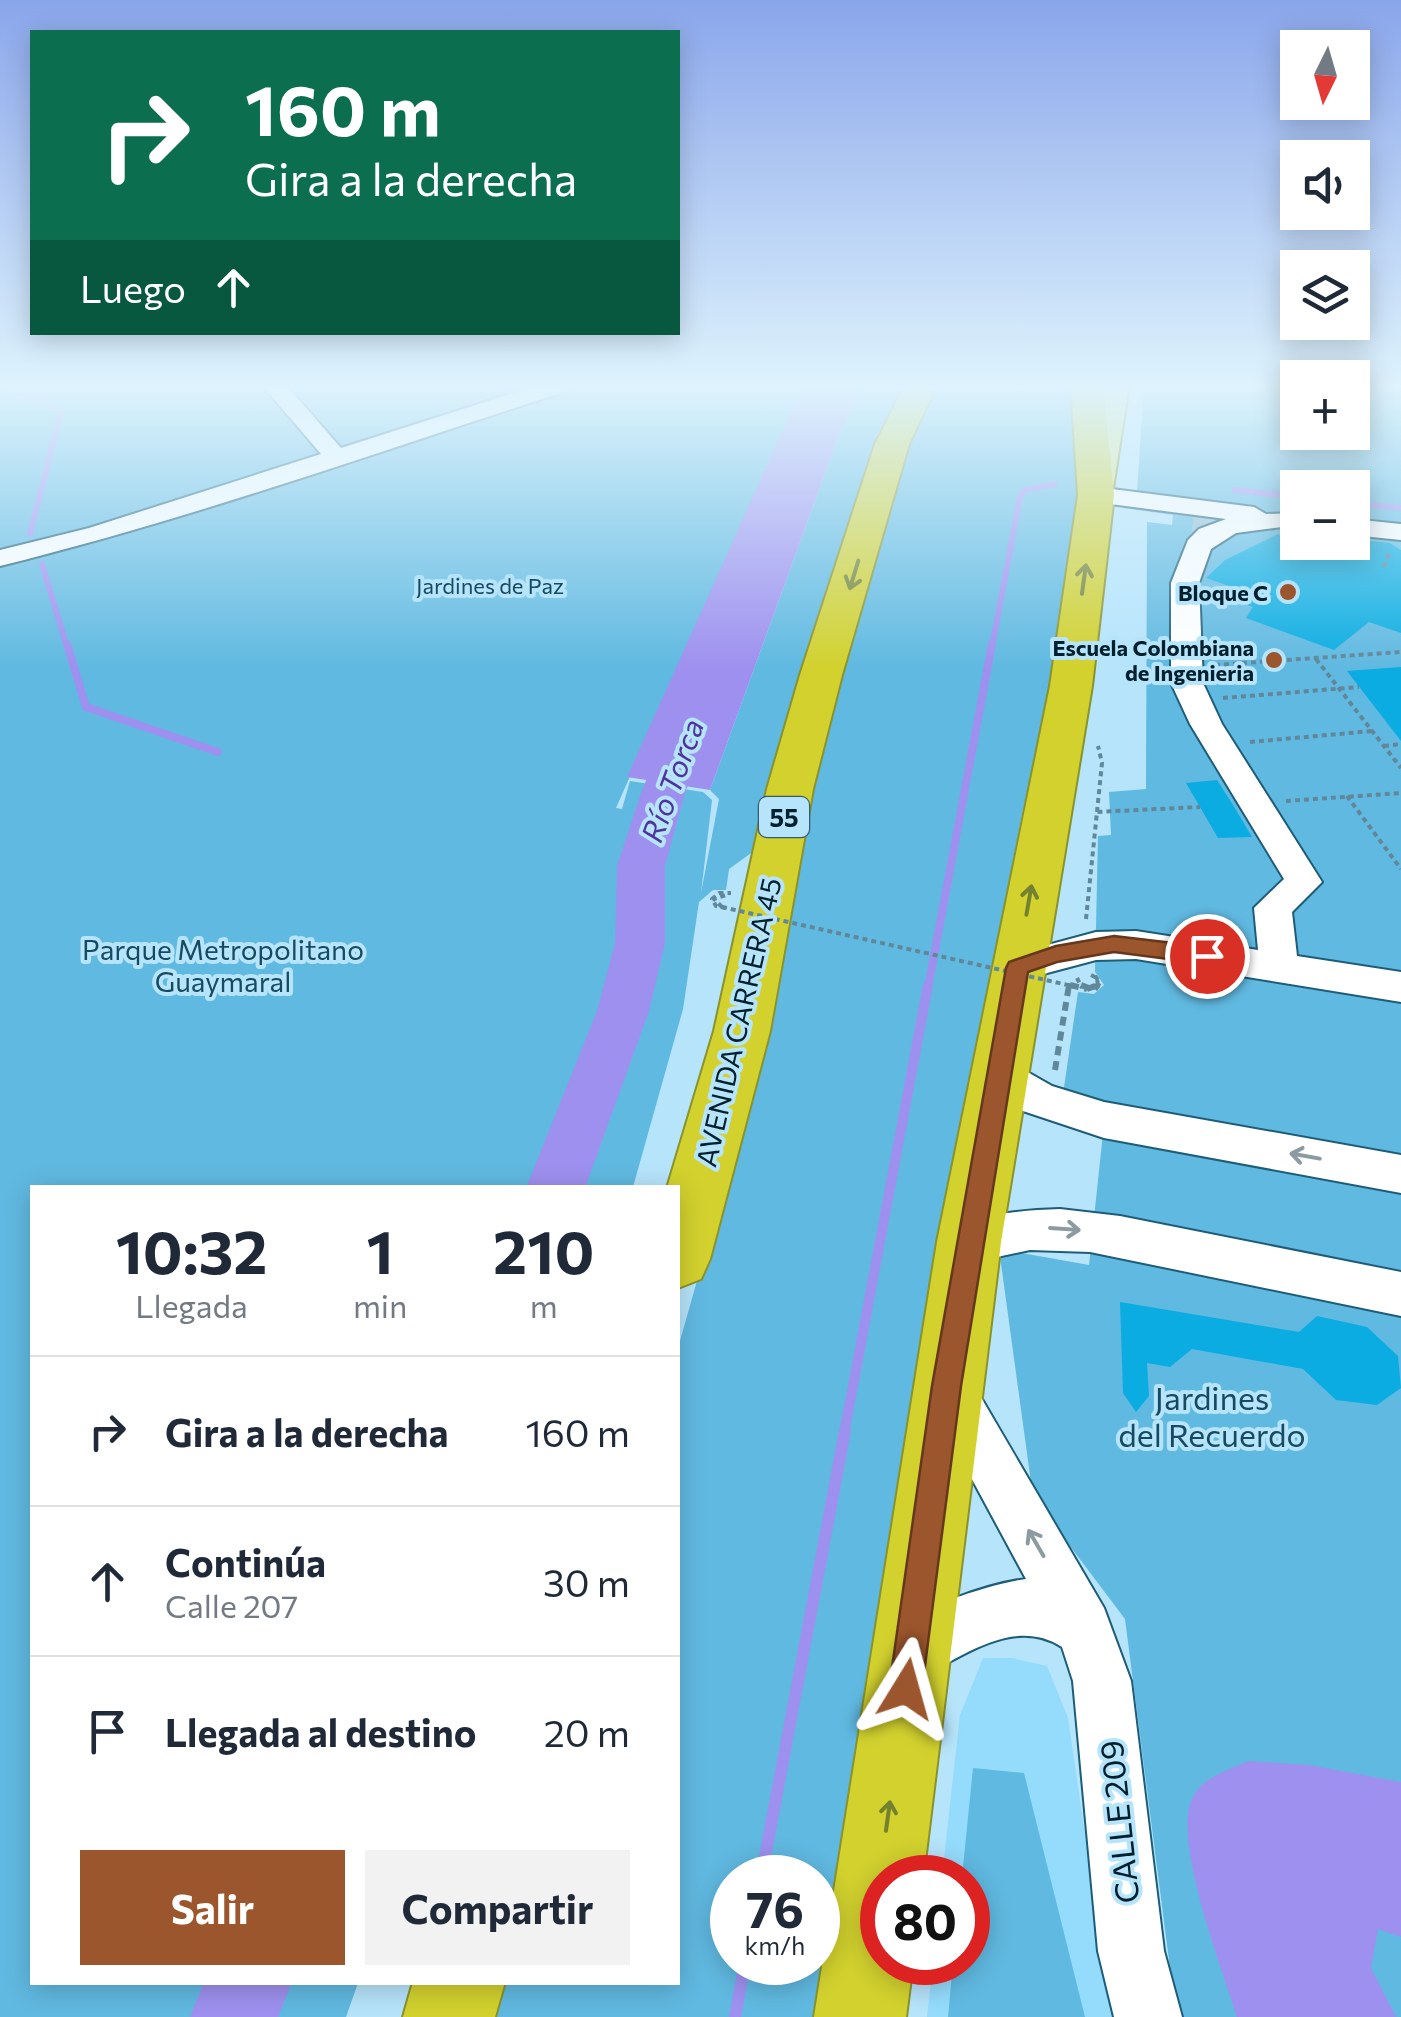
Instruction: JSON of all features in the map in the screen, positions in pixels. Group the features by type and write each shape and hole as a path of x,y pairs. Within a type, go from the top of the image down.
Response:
{"highway":[{"name":"AVENIDA CARRERA 45","path":"680,1252 742,1031 790,790 881,479"},
{"path":"860,2017 969,1242 1071,686 1095,502 1093,479"},
{"path":"449,2017 459,1985"}],"main road":[{"path":"1095,502 1099,479"}],"street":[{"path":"0,558 98,534 271,479"},
{"path":"1095,502 1280,519"},
{"path":"1095,502 1214,524 1280,521"},
{"path":"1214,524 1198,546 1185,582 1187,683 1206,724 1304,882 1273,908 1279,966"},
{"path":"1370,529 1401,532"},
{"path":"1017,968 1085,948 1136,945 1401,986"},
{"path":"999,1073 1038,1098 1104,1120 1401,1174"},
{"path":"969,1242 998,1232 1059,1227 1401,1294"},
{"name":"CALLE 209","path":"947,1386 1084,1628 1102,1681 1131,1950 1148,2017"},
{"path":"910,1653 962,1623 1008,1610 1046,1606 1084,1628"}],"path":[{"path":"1205,666 1401,652"},
{"path":"1316,658 1401,768"},
{"path":"1209,699 1359,687"},
{"path":"1238,743 1372,730"},
{"path":"1384,746 1401,744"},
{"path":"1258,803 1401,792"},
{"path":"1348,796 1401,869"},
{"path":"722,908 712,898 726,893 717,895 714,903 1049,981 1096,988 1097,978 1088,974 1100,984 1097,988 1087,990"}],"shaded area":[{"path":"983,1658 1012,1658 1047,1666 1068,1718 1101,1944 1119,2017 927,2017 931,1985 990,1985 990,1855 944,1855 960,1715"}],"green space":[{"path":"0,479 761,479 616,808 622,809 630,781 703,792 712,800 701,893 719,799 710,790 823,479 864,479 754,851 729,869 726,890 713,890 699,902 683,1009 634,1185 30,1185 30,1985 357,1985 346,2017 0,2017"},
{"path":"898,479 1082,479 1056,664 1022,814 929,1299 840,1896 840,1855 710,1855 710,1985 827,1985 822,2017 487,2017 497,1985 680,1985 680,1341 756,1072 826,726"},
{"name":"Jardines del Recuerdo","path":"1138,479 1280,479 1280,560 1370,560 1370,479 1401,479 1401,2017 1180,2017 1174,1999 1125,1619 1033,1497 999,1249 1089,1265 1106,1105 1063,1094 1078,992 1094,994 1104,985 1095,972 1098,836 1111,835 1109,792 1146,789 1147,522 1172,525 1173,515 1123,508 1137,492"},
{"path":"973,1768 1024,1773 1085,2017 948,2017 951,1985 990,1985 990,1855 964,1855"}],"water":[{"path":"761,479 823,479 710,790 627,777"},
{"path":"1249,1761 1309,1765 1401,1782 1401,1937 1378,1929 1371,1968 1396,2017 1237,2017 1194,1874 1188,1818 1192,1799 1202,1785"}],"building":[{"name":"Bloque C","path":"1278,534 1280,560 1370,560 1370,541 1390,543 1401,550 1401,633 1369,622 1334,650 1246,618 1253,607 1229,599 1238,589 1206,578 1225,560"},
{"path":"1401,667 1401,741 1347,671"},
{"path":"1217,780 1252,837 1218,838 1186,783"},
{"path":"1120,1302 1299,1332 1317,1316 1367,1327 1398,1356 1401,1388 1377,1405 1336,1400 1303,1369 1192,1349 1170,1367 1147,1363 1149,1396 1136,1412 1123,1393"}],"waterway":[{"path":"30,534 44,479"},
{"path":"992,647 1020,497 1025,490 1055,484"},
{"path":"1235,490 1280,495"},
{"path":"1370,505 1401,508"},
{"path":"42,564 67,647"},
{"path":"67,644 86,707 218,752"},
{"path":"928,988 992,644"},
{"name":"Río Torca","path":"556,1185 623,1011 640,943 641,866 663,793 692,719"},
{"path":"844,1434 928,985"},
{"path":"765,1855 845,1431"},
{"name":"Río Torca","path":"234,2017 247,1985"},
{"path":"735,2017 741,1985"}],"tunnel":[{"path":"1193,521 1218,524"}],"place":[{"name":"Bloque C","path":"1288,592"},
{"name":"Escuela Colombiana de Ingenieria","path":"1274,660"}],"route":[{"path":"906,1689 969,1242 1017,968 1056,954 1114,944 1207,956"}],"park label":[{"name":"Jardines de Paz","path":"490,585"},
{"name":"Parque Metropolitano Guaymaral","path":"223,965"}]}
